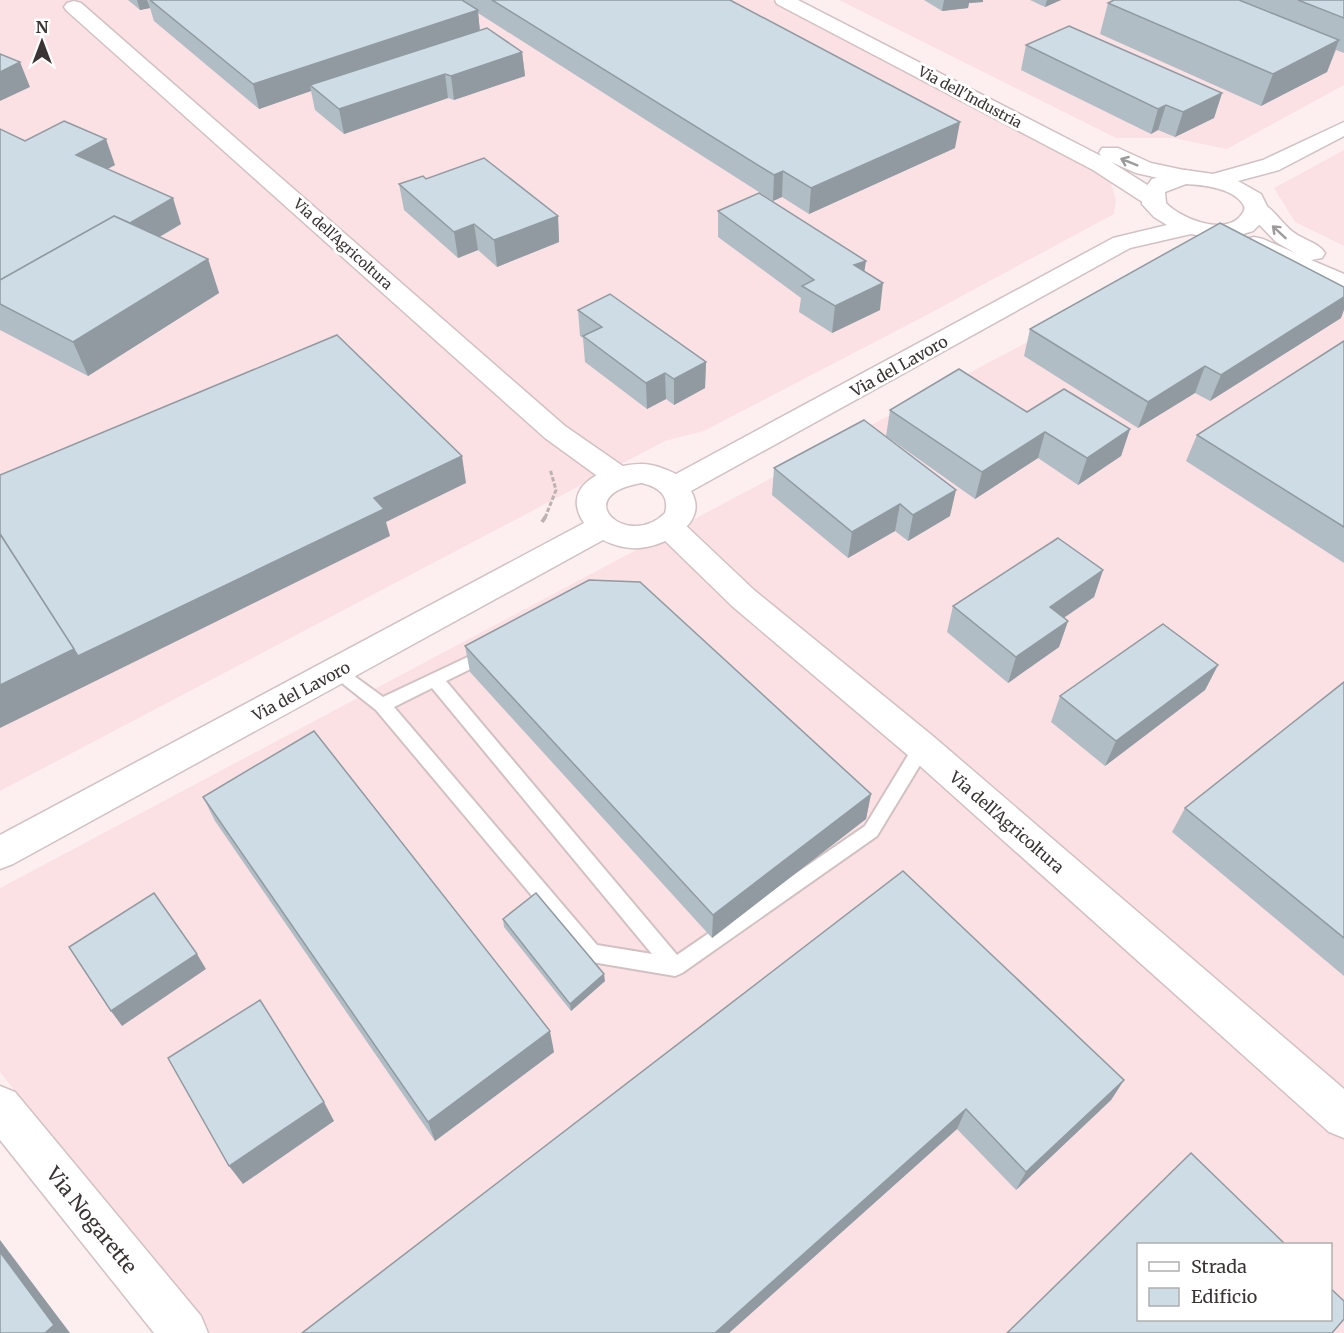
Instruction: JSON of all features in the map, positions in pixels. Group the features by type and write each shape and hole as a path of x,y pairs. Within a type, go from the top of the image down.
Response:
{"street":[{"name":"Via dell'Industria","path":"784,0 1101,165 1155,204 1171,219 1190,227 1221,231 1344,284"},
{"name":"Via dell'Industria","path":"813,0 1118,158 1143,168 1185,177 1217,180 1250,200 1284,237 1344,270"},
{"name":"Via dell'Agricoltura","path":"74,7 555,432 617,476"},
{"path":"1217,180 1271,165 1344,128"},
{"path":"1250,200 1271,165"},
{"name":"Via dell'Industria","path":"1155,204 1154,191 1160,184 1185,177"},
{"name":"Via dell'Industria","path":"1221,231 1248,224 1255,217 1250,200"},
{"name":"Via del Lavoro","path":"1122,243 1155,204"},
{"name":"Via del Lavoro","path":"675,487 1122,243 1190,227"},
{"path":"642,473 666,480 675,487 680,494 681,512 669,527 643,536 628,536 602,527 594,519 590,509 591,499 604,482 617,476 642,473"},
{"name":"Via del Lavoro","path":"0,853 602,527"},
{"name":"Via dell'Agricoltura","path":"669,527 742,598 922,747 1344,1117"},
{"name":"Via Nogarette","path":"0,1107 184,1333"}],"lane":[{"path":"382,705 506,644"},
{"path":"336,672 382,705 592,953 675,967 871,831 922,747"},
{"path":"435,680 675,967"}],"shaded area":[{"path":"0,0 771,0 1082,162 1110,180 1116,200 1114,214 704,431 665,441 0,791"},
{"path":"839,0 1344,0 1344,85 1227,149 1173,138 1116,138"},
{"path":"1344,150 1344,246 1295,222 1274,188"},
{"path":"1212,244 1344,311 1344,1333 208,1333 0,1072 0,888"}],"building":[{"path":"150,0 462,0 478,10 253,84"},
{"path":"492,0 730,0 960,122 811,188 783,171 774,175"},
{"path":"1114,0 1239,0 1339,40 1273,74 1108,3"},
{"path":"1298,0 1344,0 1344,18"},
{"path":"1069,26 1222,93 1183,112 1166,105 1158,109 1026,45"},
{"path":"487,28 522,52 451,76 445,74 339,109 310,85"},
{"path":"0,54 20,62 0,72"},
{"path":"64,121 106,139 76,155 173,198 130,223 114,216 0,280 0,129 25,141"},
{"path":"484,158 558,216 494,240 474,224 454,232 399,184 423,176 426,179"},
{"path":"759,193 866,261 854,265 883,283 835,306 802,286 814,280 718,211"},
{"path":"114,216 208,259 73,342 0,304 0,280"},
{"path":"1220,223 1344,287 1344,297 1221,375 1205,366 1148,402 1030,329"},
{"path":"610,294 706,362 674,379 665,373 646,383 583,336 602,327 578,310"},
{"path":"337,335 462,456 374,498 384,509 78,656 0,534 0,475"},
{"path":"1344,341 1344,527 1197,435"},
{"path":"959,369 1027,412 1064,389 1130,429 1087,458 1045,432 982,472 890,410"},
{"path":"864,420 956,490 913,515 900,504 852,532 774,468"},
{"path":"0,534 74,649 0,685"},
{"path":"1058,538 1103,570 1050,607 1068,621 1016,657 953,606"},
{"path":"589,580 640,582 871,794 713,915 465,646"},
{"path":"1163,624 1218,665 1116,741 1060,696"},
{"path":"1344,682 1344,938 1185,808"},
{"path":"314,731 550,1031 428,1122 203,797"},
{"path":"903,871 1124,1080 1026,1172 966,1109 715,1333 302,1333"},
{"path":"154,893 197,954 111,1011 69,947"},
{"path":"536,893 604,974 570,1004 503,919"},
{"path":"260,1000 324,1102 229,1166 168,1058"},
{"path":"1191,1153 1284,1243 1137,1243 1137,1321 1332,1321 1332,1290 1344,1301 1344,1319 1332,1333 1007,1333"},
{"path":"0,1252 54,1325 45,1333 0,1333"}]}
